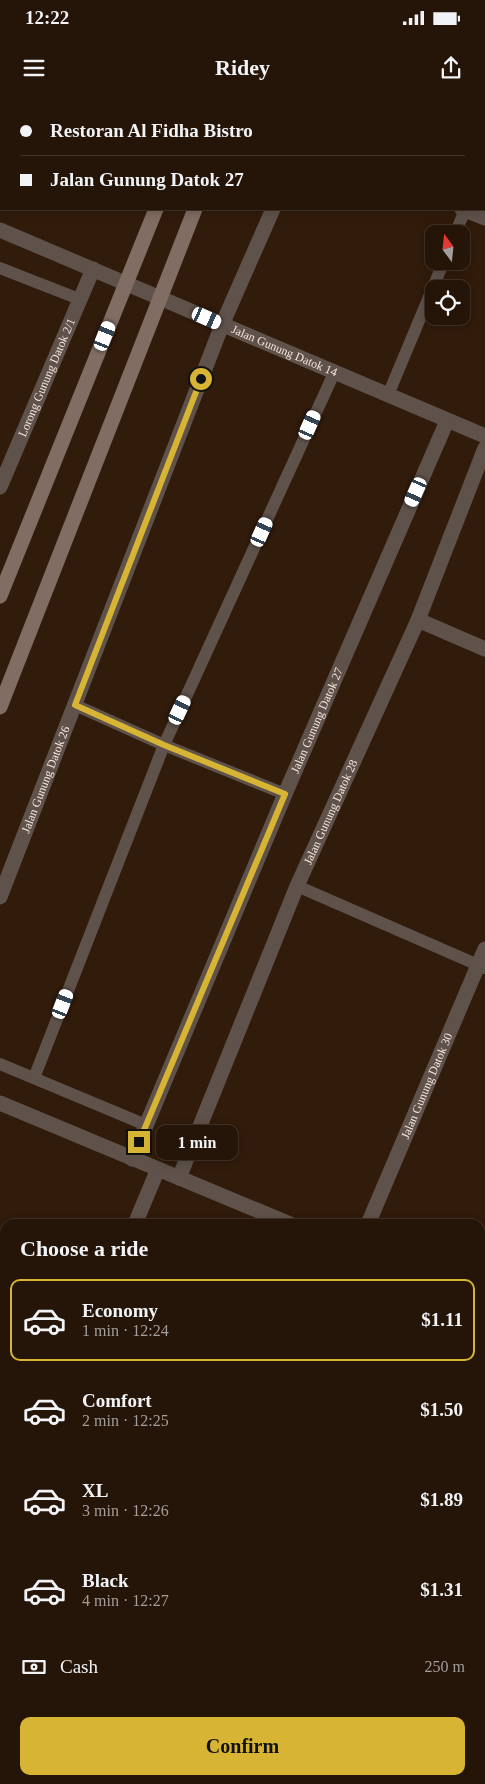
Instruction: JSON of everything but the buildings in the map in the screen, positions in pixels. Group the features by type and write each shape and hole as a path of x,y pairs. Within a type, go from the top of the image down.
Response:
{"street":[{"path":"0,596 156,210"},
{"path":"0,707 5,680 195,210"},
{"name":"Jalan Gunung Datok 26","path":"0,897 222,325 273,210"},
{"name":"Jalan Gunung Datok 14","path":"0,230 485,436"},
{"name":"Lorong Gunung Datok 2/1","path":"0,487 93,269"},
{"name":"Jalan Gunung Datok 27","path":"132,1159 285,794 447,421"},
{"name":"Jalan Gunung Datok 28","path":"179,1178 296,886 418,620 485,448"},
{"path":"418,620 485,649"},
{"name":"Jalan Gunung Datok 30","path":"370,1219 482,967 485,949"},
{"path":"0,1102 278,1219"},
{"path":"137,1219 158,1169"}],"lane":[{"path":"463,225 474,212"},
{"path":"0,268 80,299"},
{"path":"388,395 440,270"},
{"path":"34,1078 164,745 335,371"},
{"path":"75,705 164,745 285,794"},
{"path":"296,886 482,967"},
{"path":"0,1064 146,1125"}],"route":[{"path":"139,1142 285,794 164,745 75,705 201,379"}]}
